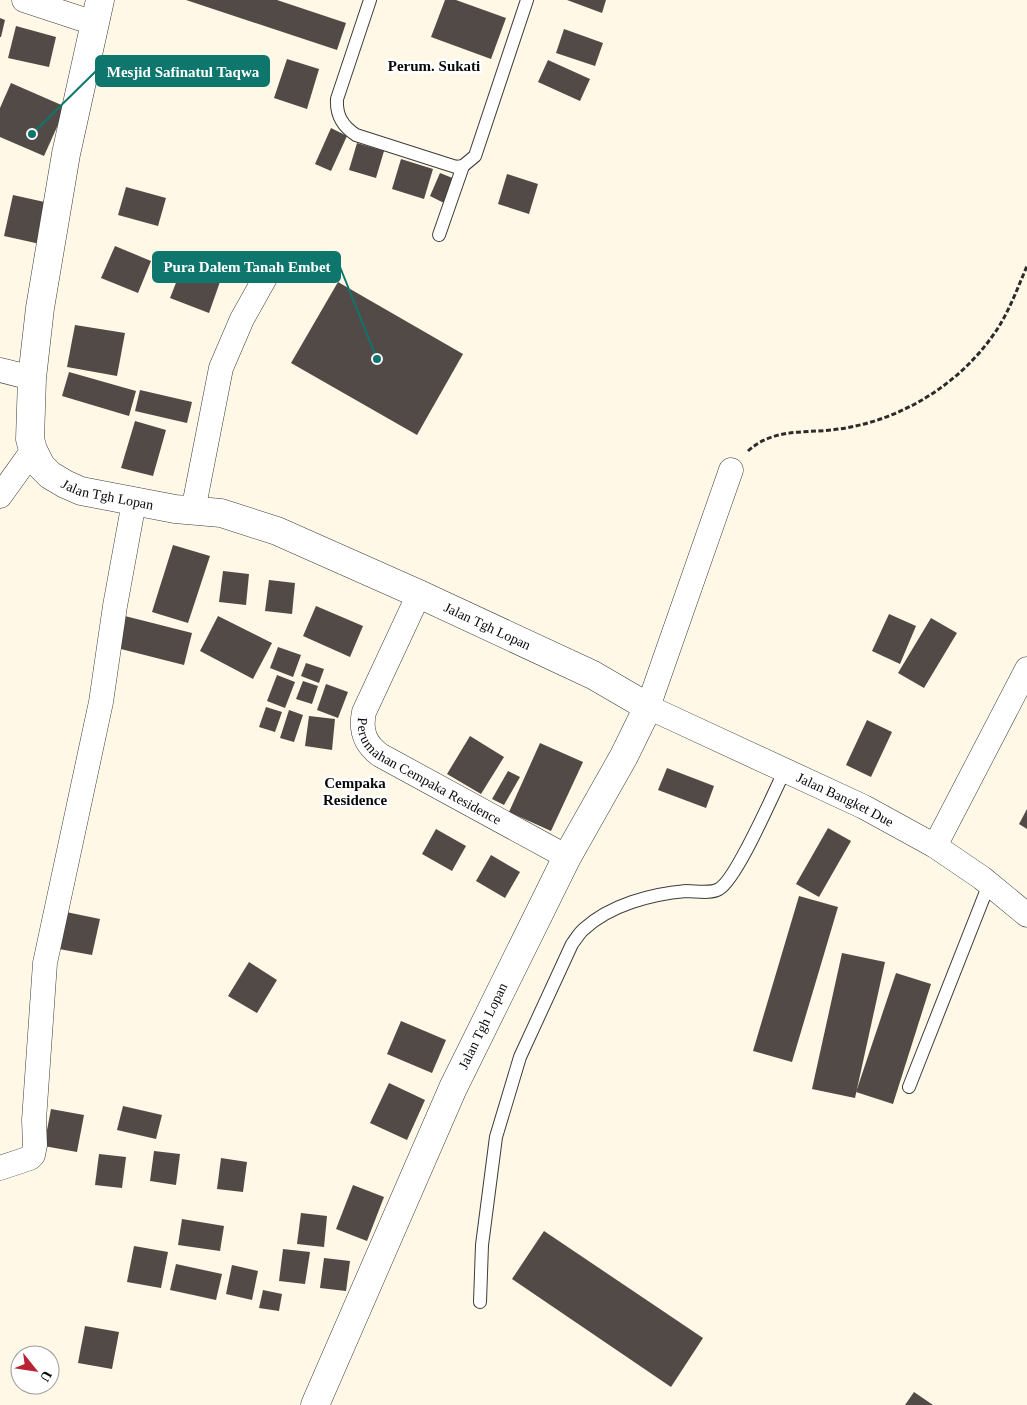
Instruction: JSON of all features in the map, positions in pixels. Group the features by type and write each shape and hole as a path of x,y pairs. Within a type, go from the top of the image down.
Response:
{"street":[{"path":"24,0 97,12"},
{"name":"Jalan Tgh Lopan","path":"97,12 66,154 40,308 32,378 30,439 33,450 46,470 65,484 81,491 134,502 193,511 221,513 277,532 419,594 593,675 648,706 624,756 567,857 453,1088 315,1405"},
{"path":"193,511 221,368 242,319 270,269"},
{"path":"0,370 32,378"},
{"path":"0,496 33,450"},
{"path":"648,706 731,470"},
{"path":"0,1168 30,1158 35,1150 34,1110 45,963 101,702 115,606 134,502"},
{"name":"Perumahan Cempaka Residence","path":"419,594 364,712 363,734 372,748 380,755 567,857"},
{"path":"935,846 1027,669"},
{"name":"Jalan Bangket Due","path":"648,706 864,807 935,846 989,884 1027,915"}],"lane":[{"path":"370,0 337,99 336,108 339,118 348,130 356,134 445,165 463,166"},
{"path":"439,235 463,166 475,156 527,0"},
{"path":"480,1302 482,1245 496,1137 520,1057 572,944 583,929 605,914 652,897 675,892 719,889 729,881 785,770"},
{"path":"909,1087 989,884"}],"path":[{"path":"731,470 750,448 776,435 790,431 830,430 856,426 880,420 926,398 966,367 983,348 998,328 1010,306 1027,266"}],"building":[{"path":"186,0 277,0 346,23 337,50"},
{"path":"445,0 456,0 506,18 491,59 431,37"},
{"path":"567,0 606,0 602,13"},
{"path":"0,18 5,20 1,37 0,37"},
{"path":"16,26 56,37 49,67 8,58"},
{"path":"564,29 603,43 595,66 556,53"},
{"path":"287,59 319,69 307,109 274,98"},
{"path":"548,60 590,79 580,101 538,82"},
{"path":"11,83 66,107 44,156 0,137 0,108"},
{"path":"331,128 347,136 331,171 315,164"},
{"path":"357,143 384,151 376,178 349,170"},
{"path":"401,159 433,169 424,199 392,189"},
{"path":"440,173 455,179 444,203 430,196"},
{"path":"507,174 538,184 529,214 498,204"},
{"path":"126,187 166,198 158,226 118,215"},
{"path":"13,195 49,203 40,244 4,236"},
{"path":"115,246 151,261 138,293 101,278"},
{"path":"183,265 221,279 209,313 170,298"},
{"path":"338,282 463,354 417,435 291,363"},
{"path":"75,325 125,333 117,376 67,367"},
{"path":"69,372 136,391 129,416 62,396"},
{"path":"140,390 192,402 187,423 135,411"},
{"path":"135,421 166,430 153,476 121,468"},
{"path":"173,545 210,556 188,623 152,612"},
{"path":"223,571 249,574 246,605 219,602"},
{"path":"269,580 295,583 292,614 265,611"},
{"path":"316,606 363,626 350,657 303,636"},
{"path":"889,614 916,626 900,664 872,651"},
{"path":"121,615 192,633 184,665 113,647"},
{"path":"218,616 272,643 253,679 200,651"},
{"path":"931,618 957,633 924,688 898,673"},
{"path":"278,647 301,655 293,677 270,668"},
{"path":"306,663 324,669 319,683 301,676"},
{"path":"277,675 295,682 285,708 267,701"},
{"path":"303,681 318,686 312,704 296,699"},
{"path":"326,684 348,692 338,718 317,710"},
{"path":"266,707 282,712 275,732 259,727"},
{"path":"289,710 303,715 294,742 280,738"},
{"path":"309,716 335,719 332,750 305,746"},
{"path":"867,720 892,732 871,777 846,765"},
{"path":"470,736 504,757 481,794 447,774"},
{"path":"540,743 583,762 551,831 509,812"},
{"path":"667,768 714,786 706,808 658,790"},
{"path":"508,771 520,777 504,805 492,799"},
{"path":"1027,809 1027,829 1019,824"},
{"path":"828,828 851,841 819,897 796,884"},
{"path":"436,829 466,846 452,871 422,854"},
{"path":"491,855 520,872 505,898 476,881"},
{"path":"799,896 838,907 792,1062 753,1051"},
{"path":"66,912 100,919 92,955 59,949"},
{"path":"842,953 885,962 855,1098 812,1089"},
{"path":"249,962 277,980 257,1013 228,996"},
{"path":"896,973 931,984 893,1104 856,1092"},
{"path":"401,1021 446,1040 432,1073 387,1054"},
{"path":"389,1083 425,1100 407,1140 370,1123"},
{"path":"123,1106 162,1115 156,1139 117,1130"},
{"path":"51,1109 84,1115 77,1152 44,1146"},
{"path":"154,1151 180,1154 176,1185 150,1181"},
{"path":"99,1154 126,1157 122,1188 95,1185"},
{"path":"221,1158 247,1162 243,1192 217,1189"},
{"path":"353,1185 384,1197 367,1241 336,1229"},
{"path":"301,1213 327,1216 324,1247 297,1244"},
{"path":"182,1219 224,1226 220,1251 178,1245"},
{"path":"544,1231 703,1338 671,1387 512,1279"},
{"path":"134,1246 168,1252 161,1288 127,1282"},
{"path":"283,1249 310,1252 305,1284 279,1281"},
{"path":"324,1258 350,1261 346,1291 320,1288"},
{"path":"176,1264 222,1274 216,1300 170,1290"},
{"path":"232,1265 258,1271 252,1300 226,1294"},
{"path":"263,1290 282,1294 279,1311 259,1308"},
{"path":"85,1326 119,1332 112,1369 78,1363"},
{"path":"914,1392 933,1405 905,1405"}],"place":[{"name":"Mesjid Safinatul Taqwa","path":"32,134"},
{"name":"Pura Dalem Tanah Embet","path":"377,359"}],"district":[{"name":"Perum. Sukati","path":"434,66"},
{"name":"Cempaka Residence","path":"355,792"}]}
